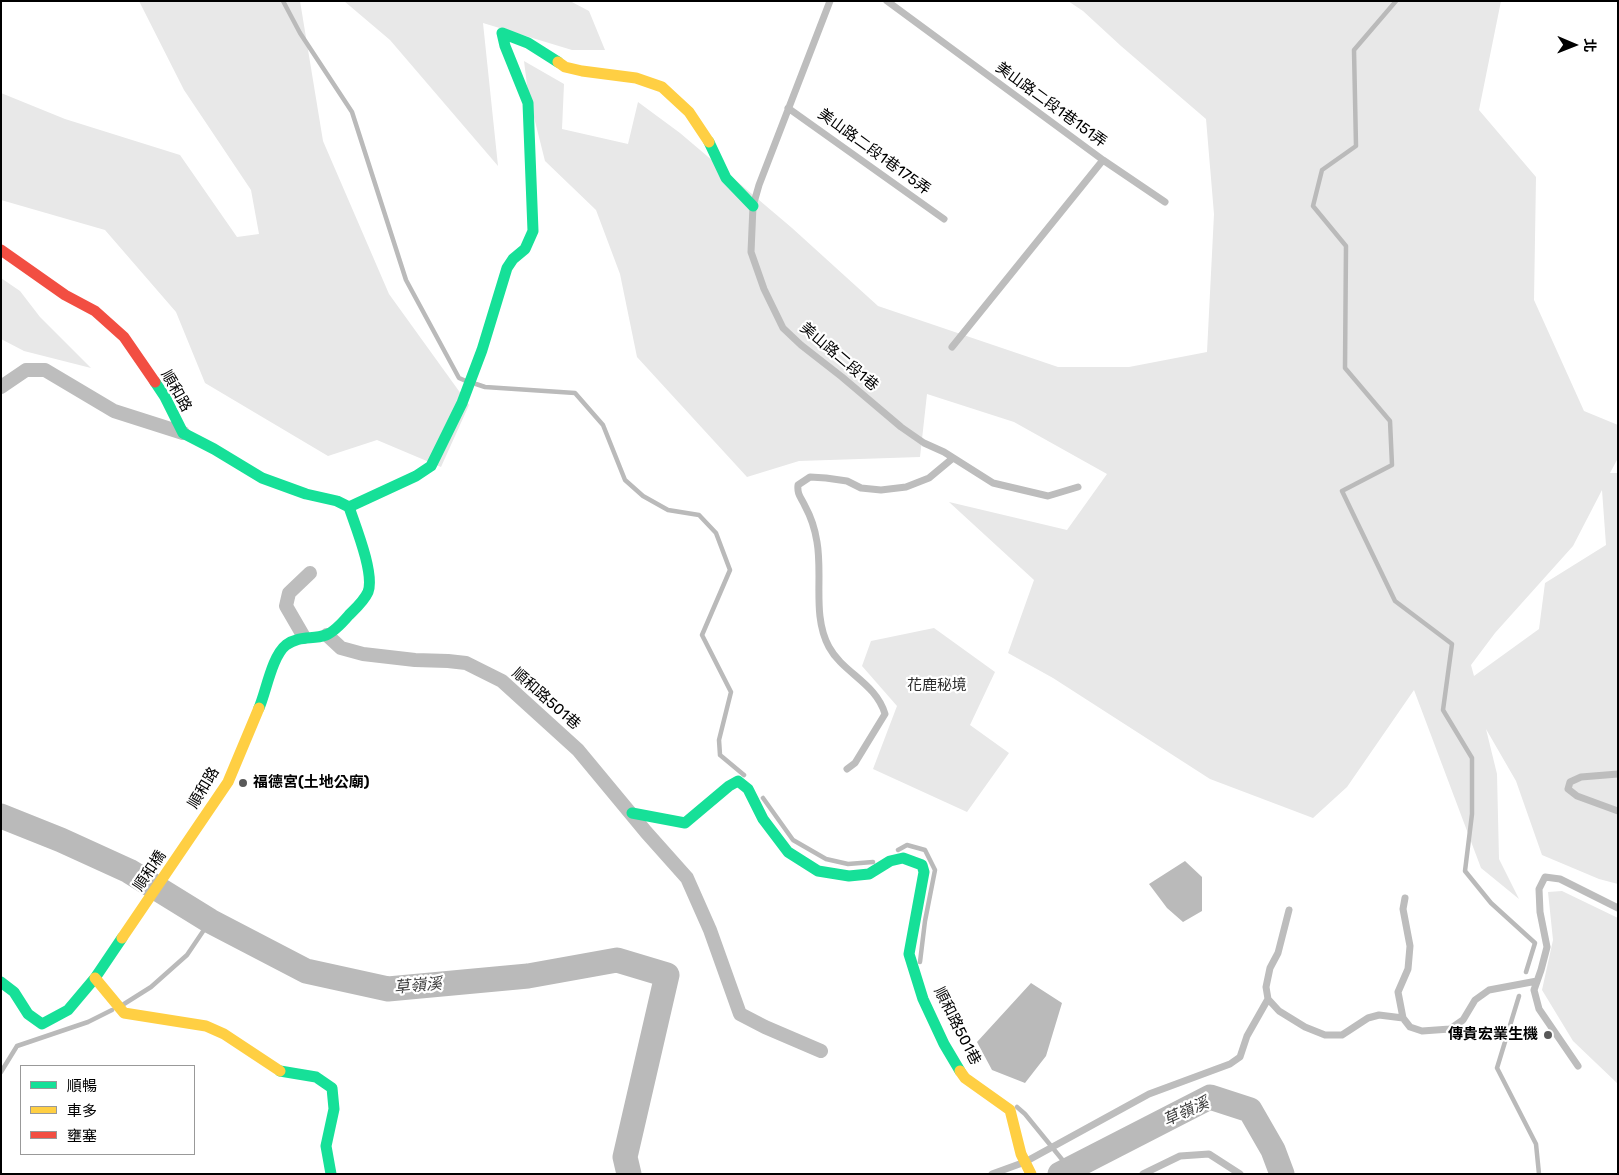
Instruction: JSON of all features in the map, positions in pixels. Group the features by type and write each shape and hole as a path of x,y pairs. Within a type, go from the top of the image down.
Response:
{"street":[{"path":"327,635 342,623 362,602 369,590 370,574 349,507 416,476 431,466 462,403 507,268 513,259 525,249 533,231 528,103 504,46 502,32 528,43 565,66 582,71 636,78 662,87 689,112 710,143 726,178 753,206"},
{"name":"順和路","path":"1,250 64,295 96,311 124,337 166,397 183,433 262,478 306,494 337,501 349,507"},
{"path":"1,387 26,370 45,370 114,411 183,433"},
{"path":"304,637 286,606 289,592 310,573"},
{"name":"順和路","path":"186,845 228,782 261,704 274,663 285,646 304,637 327,635"},
{"name":"順和路501巷","path":"327,635 341,648 363,654 466,663 502,681 578,750 687,878 710,930 740,1014 821,1051"},
{"name":"順和路501巷","path":"632,813 685,822 729,786 738,781 748,789 763,819 788,852 818,871 849,876 869,874 890,861 903,858 922,865 924,872 909,954 922,999 944,1044 965,1078 1010,1110 1024,1162 1032,1174"},
{"name":"順和橋","path":"95,978 186,845"},
{"path":"1,982 14,992 28,1014 42,1024 68,1010 95,978 124,1013 206,1026 224,1034 282,1072 316,1077 332,1088 335,1101 326,1143 327,1161 331,1174"}],"lane":[{"name":"美山路二段1巷","path":"830,1 759,185 753,206 751,252 764,289 783,328 901,427 993,484 1048,496 1078,487"},
{"name":"美山路二段1巷151弄","path":"887,1 1103,160 952,347"},
{"name":"美山路二段1巷175弄","path":"788,108 944,219"},
{"path":"1103,160 1165,202"},
{"path":"847,769 855,763 885,714 883,707 865,683 839,661 828,647 820,616 817,543 812,522 797,494 798,485 810,477 847,481 861,488 881,490 906,487 929,478 953,458"},
{"path":"1618,774 1581,777 1570,782 1568,789 1577,796 1618,811"},
{"path":"1578,1066 1539,1009 1534,990 1547,947 1540,912 1539,889 1545,877 1560,879 1618,908"},
{"path":"1405,898 1403,909 1410,946 1408,968 1398,992 1403,1018 1410,1027 1422,1031 1450,1029 1463,1020 1475,1000 1489,990 1537,981"},
{"path":"1289,910 1278,953 1270,968 1266,987 1268,999 1279,1011 1305,1027 1325,1035 1342,1035 1368,1018 1379,1015 1403,1018"},
{"path":"992,1174 1024,1162 1148,1094 1230,1064 1240,1057 1247,1036 1268,999"},
{"path":"1143,1174 1180,1156 1209,1154 1240,1174"}],"green space":[{"path":"139,1 300,1 323,141 389,294 469,405 441,467 377,440 328,456 205,383 176,312 105,230 1,200 1,93 65,119 180,155 237,237 259,234 251,190 184,90"},
{"path":"344,1 570,1 589,11 605,50 572,50 483,23 498,166 390,40"},
{"path":"1068,1 1501,1 1479,110 1536,177 1534,300 1584,411 1618,425 1618,458 1610,473 1618,473 1618,884 1599,879 1542,855 1516,781 1486,729 1497,774 1499,859 1519,899 1481,868 1414,690 1347,787 1313,818 1210,779 1053,678 1008,653 1034,580 949,502 1067,530 1107,474 1014,422 927,394 920,457 799,461 747,477 637,357 620,274 596,210 545,161 528,93 524,61 564,84 562,129 628,144 638,102 680,133 792,228 878,306 1058,367 1129,367 1207,352 1214,214 1206,119 1083,11","holes":["1602,490 1606,545 1545,583 1539,629 1474,676 1471,665 1495,633 1573,546"]},
{"path":"1,278 20,291 40,317 91,368 24,351 1,339"},
{"name":"花鹿秘境","path":"934,628 995,672 970,725 1009,753 967,812 873,769 897,706 862,666 871,641"},
{"path":"1562,891 1618,918 1618,1084 1573,1041 1542,990 1553,940 1548,892"}],"shaded area":[{"path":"1185,861 1202,877 1202,911 1183,922 1167,908 1149,884"},
{"path":"1031,983 1062,1003 1046,1056 1025,1083 992,1070 977,1042"}],"waterway":[{"path":"283,1 300,33 352,112 406,280 459,378 466,381"},
{"path":"1396,1 1354,50 1356,146 1322,170 1313,206 1346,246 1345,368 1390,421 1392,465 1342,491 1395,601 1452,644 1443,710 1472,758 1472,814 1465,871 1491,903 1535,943 1526,972"},
{"path":"476,384 485,387 575,393 603,425 625,480 643,496 668,510 699,515 716,533 730,570 702,635 731,692 719,740 720,755 744,775"},
{"path":"763,798 793,840 826,859 848,864 873,862"},
{"name":"草嶺溪","path":"1,816 61,840 129,871 210,921 306,971 388,989 528,976 617,960 667,975 625,1157 629,1174"},
{"path":"898,850 907,845 925,850 935,870 925,921 920,962"},
{"path":"124,1004 151,987 187,955 210,921"},
{"path":"1519,996 1497,1068 1536,1144 1539,1174"},
{"path":"1,1072 17,1046 88,1022 112,1010"},
{"name":"草嶺溪","path":"1060,1174 1210,1097 1250,1110 1273,1150 1282,1174"},
{"path":"1017,1107 1025,1114 1069,1168"}],"traffic: fast":[{"path":"349,507 416,476 431,466 462,403 482,350 507,268 513,259 525,249 533,231 528,103 505,46 502,33 528,43 558,62"},
{"path":"709,142 726,178 753,206"},
{"path":"155,382 165,397 183,433 262,478 306,494 337,501 349,507 367,562 369,574 368,592 360,604 329,634 296,640 281,650 273,666 259,708"},
{"path":"632,813 685,823 729,786 738,781 748,789 763,819 788,852 818,871 849,876 869,874 890,861 903,858 922,865 924,872 909,954 923,999 944,1044 960,1071"},
{"path":"1,982 14,992 28,1014 42,1024 68,1010 95,978 122,938"},
{"path":"280,1071 316,1077 332,1088 334,1109 326,1146 331,1174"}],"traffic: slow":[{"path":"558,62 565,67 636,78 662,87 689,112 709,142"},
{"path":"122,938 228,782 259,708"},
{"path":"95,978 124,1013 206,1026 224,1034 280,1071"},
{"path":"960,1071 965,1078 1010,1110 1021,1154 1031,1174"}],"traffic: jam":[{"path":"1,250 65,295 95,311 124,337 155,382"}],"place":[{"name":"福德宮(土地公廟)","path":"243,783"},
{"name":"傳貴宏業生機","path":"1548,1035"}]}
